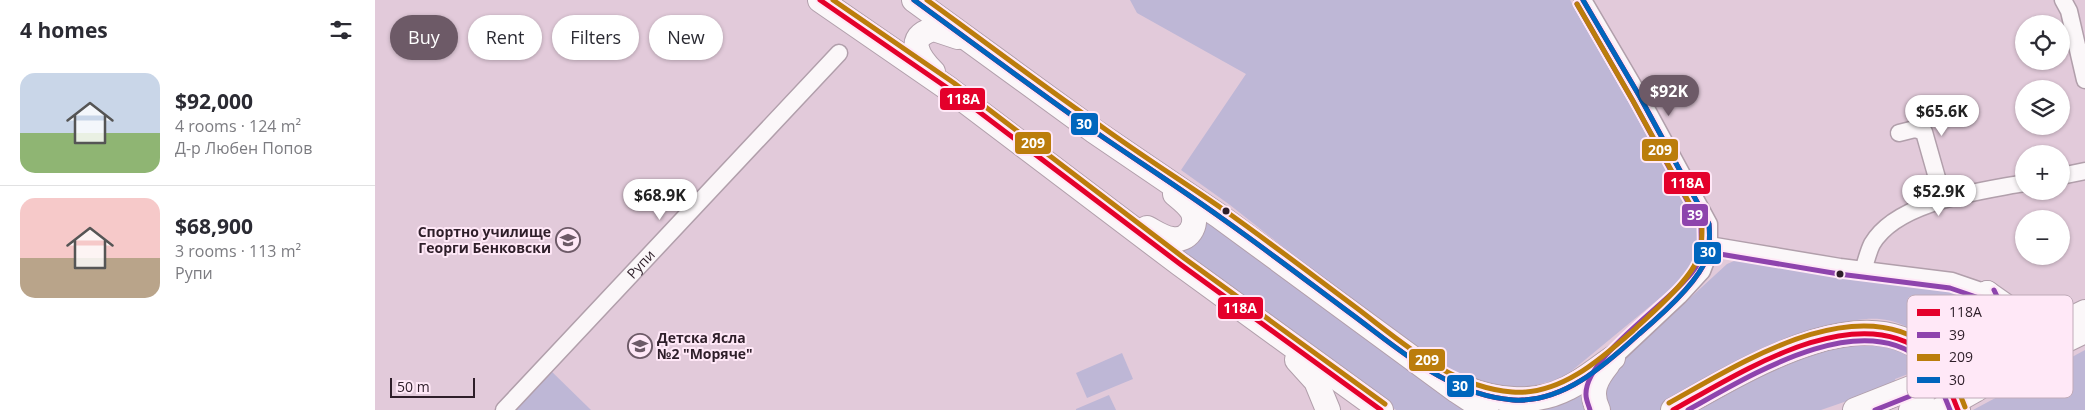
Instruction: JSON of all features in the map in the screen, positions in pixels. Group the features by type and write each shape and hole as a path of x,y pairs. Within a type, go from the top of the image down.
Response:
{"highway":[{"path":"819,0 949,88 1263,325 1381,410"},
{"path":"914,0 1149,169 1219,216 1436,376 1486,410"},
{"path":"949,88 919,57 917,41 921,34 934,29 971,42"},
{"path":"1116,214 1170,239 1183,238 1190,233 1194,221 1191,210 1149,169"},
{"path":"2073,317 2085,311"},
{"path":"1263,325 1312,376 1322,391 1328,410"},
{"path":"2073,337 2085,331"},
{"path":"1673,410 1776,356 1830,337 1866,332 1897,338 1907,342"},
{"path":"1436,376 1490,396 1534,399 1556,394 1613,358"},
{"path":"1598,410 1594,401 1594,387 1599,376 1613,358"},
{"path":"1457,391 1508,410"},
{"path":"1855,410 1928,398"},
{"path":"1952,398 1958,410"}],"main road":[{"path":"1909,410 1932,398"}],"street":[{"path":"1583,0 1640,97 1709,224 1709,245 1702,271 1613,358"},
{"path":"2063,0 2069,10 2085,80"},
{"name":"Рупи","path":"504,410 839,53"},
{"path":"1899,133 1915,129 1924,132 1943,199"},
{"path":"2070,174 2085,171"},
{"path":"1863,270 1872,244 1896,218 1943,199 2015,185"},
{"path":"1709,245 1863,270 1953,281 1987,293"}],"shaded area":[{"path":"1130,0 1570,0 1702,230 1700,265 1563,378 1516,390 1459,377 1325,280 1230,205 1181,170 1246,74 1137,13"},
{"path":"1201,216 1475,410 1396,410 1174,246"},
{"path":"1734,261 1751,261 1963,288 1974,295 1907,295 1907,327 1889,320 1877,319 1849,321 1833,325 1662,410 1606,410 1604,377 1727,264"},
{"path":"1877,336 1907,353 1907,374 1895,379 1896,384 1821,410 1687,410 1767,365"},
{"path":"2085,350 2085,410 1973,410 1995,398 2073,398 2073,356"},
{"path":"1122,353 1133,379 1087,398 1076,373"},
{"path":"546,366 591,410 504,410"},
{"path":"1580,386 1592,410 1523,410"},
{"path":"1109,395 1116,410 1076,410 1076,409"}],"transit line":[{"name":"118А","path":"820,0 949,89 1180,264 1381,410"},
{"name":"209","path":"833,0 954,83 1184,258 1385,404"},
{"name":"118А","path":"914,0 1094,131 1189,195 1425,368 1467,389 1489,396 1513,400 1531,399 1566,389 1597,370 1626,346 1687,289 1702,268 1708,251 1709,224 1640,97 1583,0"},
{"name":"30","path":"914,0 1094,131 1189,195 1425,368 1467,389 1489,396 1513,400 1531,399 1566,389 1597,370 1626,346 1687,289 1702,268 1708,251 1709,224 1640,97 1583,0"},
{"name":"209","path":"927,0 1076,109 1240,222 1428,361 1468,382 1512,392 1530,392 1547,388 1563,382 1594,363 1635,329 1678,287 1693,268 1701,248 1702,226 1577,4"},
{"name":"39","path":"1577,4 1633,101 1701,226 1701,252 1696,267 1685,281 1614,346 1599,363 1589,380 1586,395 1590,410"},
{"name":"39","path":"1708,252 1839,274 1950,288 1970,295"},
{"name":"39","path":"1994,290 1996,295"},
{"name":"209","path":"1669,403 1728,370 1762,353 1797,339 1833,329 1868,326 1901,332 1907,335"},
{"name":"118А","path":"1673,410 1763,361 1797,347 1832,337 1866,334 1897,339 1907,344"},
{"name":"39","path":"1688,410 1772,366 1804,353 1836,344 1867,341 1896,346 1907,352"},
{"name":"39","path":"1875,410 1907,397"},
{"name":"39","path":"1945,398 1950,410"},
{"name":"118А","path":"1953,398 1958,410"},
{"name":"209","path":"1961,398 1965,407"}],"place":[{"name":"Спортно училище Георги Бенковски","path":"568,240"},
{"name":"Детска Ясла №2 \"Моряче\"","path":"640,346"}]}
